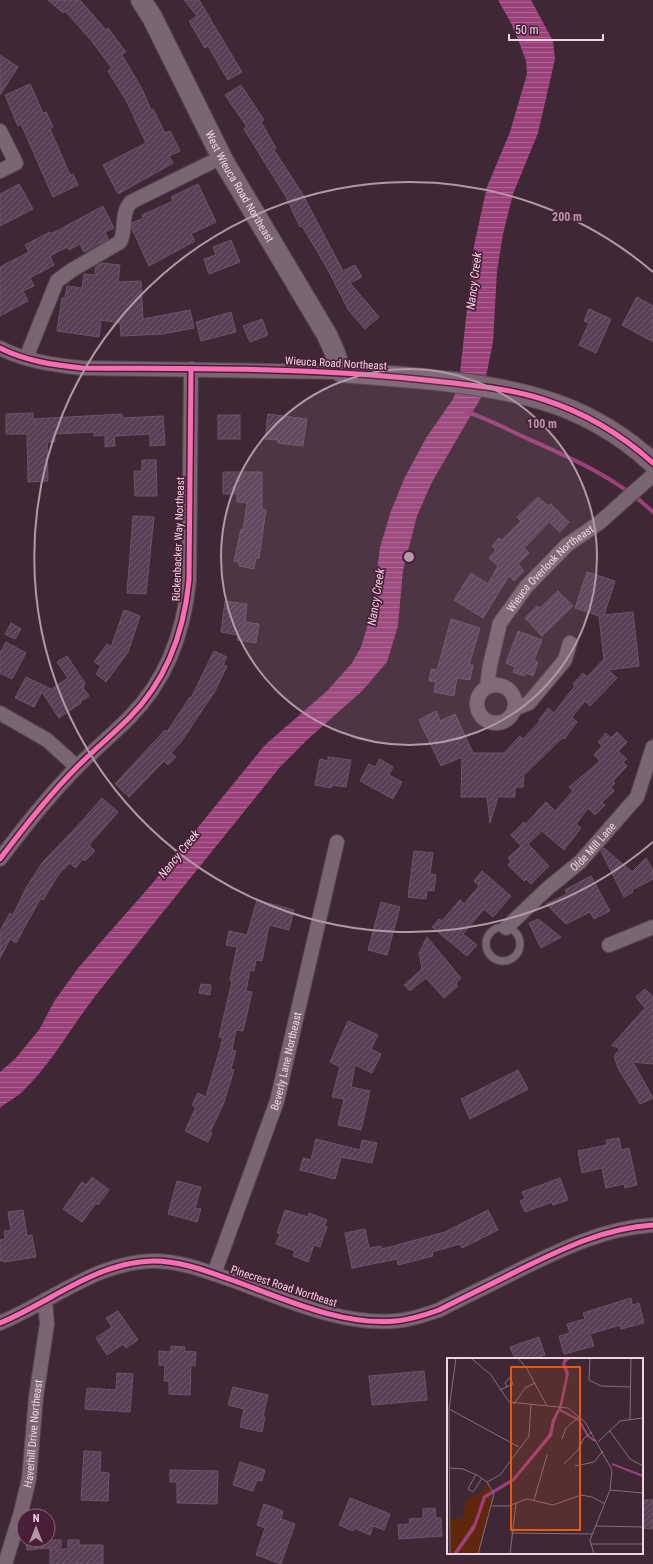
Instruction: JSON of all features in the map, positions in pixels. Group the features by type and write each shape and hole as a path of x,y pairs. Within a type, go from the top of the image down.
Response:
{"street":[{"name":"West Wieuca Road Northeast","path":"140,0 152,17 222,157 327,335 341,372"},
{"path":"0,131 16,163 0,171"},
{"path":"26,358 57,281 72,270 120,242 123,236 122,224 127,207 131,202 222,157"},
{"name":"Wieuca Road Northeast","path":"0,348 26,358 50,364 82,368 341,372 392,376 494,388 528,396 570,409 603,425 633,445 651,473"},
{"name":"Rickenbacker Way Northeast","path":"0,859 29,820 77,767 130,717 148,696 169,662 181,629 187,605 189,580 191,369"},
{"name":"Wieuca Overlook Northeast","path":"487,686 490,665 500,623 526,587 567,545 603,520 651,473"},
{"path":"514,709 529,703 565,660 570,643"},
{"path":"500,685 505,687 514,696 514,709 511,715 501,722 488,722 483,718 477,708 476,701 478,695 487,686 500,685"},
{"path":"0,713 47,740 77,767"},
{"name":"Olde Mill Lane","path":"506,928 548,888 580,862 638,797 653,747"},
{"name":"Beverly Lane Northeast","path":"214,1274 277,1100 337,842"},
{"path":"609,945 653,927"},
{"name":"Pinecrest Road Northeast","path":"0,1323 94,1274 129,1264 153,1261 194,1267 313,1309 362,1320 396,1321 418,1317 439,1310 563,1248 591,1237 616,1230 653,1225"},
{"name":"Haverhill Drive Northeast","path":"5,1564 21,1512 29,1479 36,1397 47,1324 45,1300"}],"lane":[{"path":"506,928 512,930 517,936 519,950 515,956 509,960 495,960 488,953 485,944 488,935 496,929 506,928"}],"water":[{"name":"Nancy Creek","path":"498,0 531,0 553,41 555,59 538,133 513,194 503,234 497,271 493,342 482,396 432,482 417,516 403,570 398,626 387,662 362,691 307,740 280,767 96,995 43,1069 20,1093 0,1108 0,1072 15,1059 39,1030 55,1000 79,967 151,885 265,745 327,691 352,663 361,647 372,611 380,547 391,511 405,477 426,438 453,399 459,382 474,246 482,209 487,187 510,132 527,74 526,61 519,42 511,23"}],"building":[{"path":"48,0 80,0 106,30 108,28 126,52 122,55 142,89 151,110 153,109 165,133 170,131 180,151 169,156 173,163 118,194 103,165 146,143 127,102 108,71 112,68 90,39 65,11 63,13"},
{"path":"184,0 199,0 242,72 228,80 208,46 205,48 189,21 197,16"},
{"path":"0,55 18,67 0,95"},
{"path":"30,84 43,113 46,112 53,127 50,129 70,175 73,174 78,185 53,197 21,124 18,126 5,95"},
{"path":"241,85 264,120 261,122 276,148 274,150 302,193 343,271 355,265 362,277 350,283 379,317 365,329 349,311 327,268 302,226 300,227 286,197 244,129 247,127 225,95"},
{"path":"19,184 33,209 0,226 0,194"},
{"path":"198,184 216,222 191,234 195,241 149,266 132,229 132,223 143,218 142,215 173,201 171,197"},
{"path":"103,206 114,228 105,232 108,239 84,252 80,244 69,250 67,247 50,256 54,265 30,278 34,286 23,291 28,301 0,316 0,267 29,252 25,245 50,232 51,234"},
{"path":"231,240 240,262 209,274 204,259 216,255 213,247"},
{"path":"102,263 120,265 118,282 141,281 143,319 190,310 194,328 163,334 121,336 120,323 101,320 99,337 57,331 62,298 65,298 67,286 82,288 84,274 97,275 95,272 96,266"},
{"path":"637,297 653,306 653,342 622,325"},
{"path":"589,309 611,319 596,353 579,345 589,323 584,321"},
{"path":"231,312 236,332 201,341 196,322"},
{"path":"262,319 268,335 250,342 243,326"},
{"path":"33,413 33,419 122,414 122,418 163,416 165,445 150,446 150,434 114,436 115,446 105,447 105,435 94,436 94,432 55,434 55,442 47,442 48,481 28,482 27,434 6,434 6,414"},
{"path":"268,414 307,419 303,446 278,443 278,440 265,439"},
{"path":"218,415 240,415 240,439 218,439"},
{"path":"142,460 156,460 157,496 135,496 134,471 142,471"},
{"path":"223,472 262,472 262,509 266,510 259,558 256,558 254,569 239,566 239,562 234,561 241,529 243,530 247,503 237,502 237,494 223,494"},
{"path":"538,497 548,506 551,504 569,522 560,532 549,522 524,548 529,553 518,564 524,571 514,581 509,576 483,618 454,600 471,573 488,584 498,566 489,558 496,550 492,546 499,538 502,540 521,521 517,517"},
{"path":"133,516 154,517 146,594 127,593"},
{"path":"587,572 615,581 604,615 633,612 639,666 608,670 617,678 590,706 585,701 572,717 577,722 564,739 562,738 524,775 523,787 515,787 515,797 498,797 490,823 487,797 461,797 462,757 441,766 419,720 436,711 440,721 455,714 473,753 504,753 520,736 523,739 540,721 539,720 548,708 554,713 575,686 573,684 583,673 587,677 604,659 599,616 575,608"},
{"path":"558,591 573,606 542,636 525,618 537,606 540,608"},
{"path":"225,601 247,604 245,622 259,624 256,643 237,640 238,635 221,632"},
{"path":"124,610 140,616 128,652 106,682 96,674 101,666 94,662 107,644 111,647"},
{"path":"451,619 480,628 469,665 473,665 470,680 457,678 454,696 434,692 436,682 429,681 431,669 437,670"},
{"path":"11,623 21,629 15,639 5,634"},
{"path":"518,631 542,640 534,660 538,662 533,676 526,673 524,676 513,672 515,667 506,663"},
{"path":"6,642 26,653 12,679 0,673 0,653"},
{"path":"214,651 227,657 223,665 227,666 215,691 181,742 171,753 176,757 168,765 164,761 129,797 115,784 165,730 167,732 190,697 191,698"},
{"path":"67,656 85,683 83,688 89,696 80,702 81,703 59,718 42,692 34,707 15,698 26,677 51,689 68,678 57,662"},
{"path":"617,732 627,742 618,751 627,759 623,762 627,766 613,781 615,783 611,787 614,791 602,802 605,805 595,815 588,808 576,824 581,828 564,850 542,831 528,844 549,866 531,884 526,879 524,881 508,865 511,861 508,858 521,846 511,835 524,822 526,824 546,802 555,811 573,791 569,787 600,761 594,755 602,746 598,742 606,733 611,738"},
{"path":"328,757 351,760 346,787 332,785 331,788 315,785 320,759 328,761"},
{"path":"380,759 393,767 389,775 402,782 393,799 360,781 369,764 375,767"},
{"path":"102,798 118,812 89,845 95,851 85,861 83,859 75,868 70,863 59,874 43,900 41,898 16,943 10,939 0,958 0,931 10,913 13,915 26,888 42,863"},
{"path":"604,848 632,872 646,858 653,871 653,879 632,890 633,892 624,897 601,851"},
{"path":"414,851 433,853 430,874 436,875 434,891 427,890 426,899 408,897"},
{"path":"482,871 511,896 493,917 484,909 463,934 477,945 467,956 432,927 439,919 442,921 460,900 464,904 479,886 474,881"},
{"path":"591,876 610,911 594,919 590,912 566,924 546,904 567,894 565,890"},
{"path":"257,900 294,910 289,930 269,925 262,961 256,960 254,971 250,970 246,991 252,992 243,1031 236,1030 232,1050 236,1051 231,1069 234,1070 223,1105 210,1132 212,1133 208,1142 185,1131 196,1107 192,1105 198,1093 206,1097 223,1038 219,1037 232,981 230,980 237,947 226,945 229,931 247,935"},
{"path":"381,902 400,907 387,955 368,950"},
{"path":"538,919 561,937 541,948 529,923"},
{"path":"427,937 461,978 456,983 458,986 444,998 426,978 410,991 404,985 422,969 419,953"},
{"path":"201,984 211,985 210,995 199,993"},
{"path":"645,989 653,997 653,1064 633,1062 653,1098 640,1104 618,1068 614,1056 620,1049 612,1045 645,1008 636,997"},
{"path":"348,1021 378,1035 371,1049 381,1054 372,1073 355,1065 351,1087 370,1091 361,1130 338,1125 344,1099 332,1097 340,1067 330,1062"},
{"path":"518,1070 528,1089 470,1119 461,1099"},
{"path":"619,1138 621,1150 629,1148 637,1185 625,1188 624,1184 606,1188 602,1168 582,1173 578,1151 607,1145 606,1140"},
{"path":"316,1139 360,1150 362,1140 377,1143 372,1163 341,1157 335,1179 300,1170 303,1158 311,1160"},
{"path":"92,1177 109,1190 98,1205 96,1203 82,1222 63,1209 82,1182 86,1185"},
{"path":"560,1178 568,1200 553,1205 552,1202 525,1212 520,1201 525,1199 522,1192"},
{"path":"177,1181 201,1187 195,1208 201,1209 197,1222 168,1214"},
{"path":"23,1210 27,1236 32,1235 36,1257 4,1262 0,1261 0,1240 5,1239 4,1231 11,1230 8,1212"},
{"path":"285,1210 308,1217 309,1213 327,1220 324,1226 327,1227 320,1247 314,1245 308,1262 293,1256 295,1251 276,1244 280,1234 277,1233"},
{"path":"488,1210 498,1230 462,1248 460,1244 432,1252 433,1256 398,1265 397,1259 352,1268 345,1233 365,1229 369,1248 381,1246 382,1249 445,1232"},
{"path":"631,1298 632,1305 639,1303 644,1323 621,1329 620,1325 590,1334 594,1346 564,1354 559,1336 570,1333 567,1324 585,1319 583,1313"},
{"path":"118,1311 138,1340 126,1348 123,1344 107,1355 96,1338 112,1327 106,1318"},
{"path":"539,1337 545,1355 535,1358 515,1358 510,1347"},
{"path":"171,1346 185,1347 184,1351 196,1352 195,1366 191,1365 190,1395 169,1394 169,1381 164,1381 165,1365 159,1365 159,1351 171,1352"},
{"path":"424,1371 427,1400 372,1405 369,1376"},
{"path":"117,1373 133,1374 130,1412 85,1409 87,1388 116,1390"},
{"path":"233,1387 268,1395 263,1417 265,1417 262,1432 240,1427 244,1409 228,1405"},
{"path":"84,1451 101,1452 100,1472 109,1473 108,1501 81,1500"},
{"path":"240,1462 265,1470 262,1481 257,1480 253,1491 233,1485"},
{"path":"170,1470 218,1471 217,1504 177,1503 177,1482 170,1482"},
{"path":"350,1498 390,1514 384,1530 373,1526 370,1535 354,1528 353,1531 339,1525"},
{"path":"643,1500 653,1500 653,1529 643,1528"},
{"path":"264,1504 283,1511 281,1519 295,1524 281,1564 256,1555 265,1528 257,1525"},
{"path":"435,1508 436,1518 441,1518 442,1536 399,1539 398,1525 410,1524 409,1519 423,1518 423,1509"},
{"path":"56,1540 61,1540 61,1547 56,1547"},
{"path":"68,1540 79,1540 79,1545 103,1545 103,1564 50,1564 50,1549 68,1549"},
{"path":"27,1548 50,1548 27,1550"}],"waterway":[{"path":"467,412 497,424 593,470 624,489 653,512"}],"cycle path":[{"path":"0,348 19,356 50,364 82,368 215,369 347,373 391,376 502,390 542,399 587,417 615,433 653,463"},
{"path":"0,859 67,777 142,704 163,672 171,655 183,618 189,580 191,369"},
{"path":"0,1323 74,1284 112,1268 132,1263 153,1261 163,1261 203,1270 291,1302 333,1315 354,1319 395,1321 417,1317 439,1310 537,1261 585,1240 618,1230 653,1225"}]}
